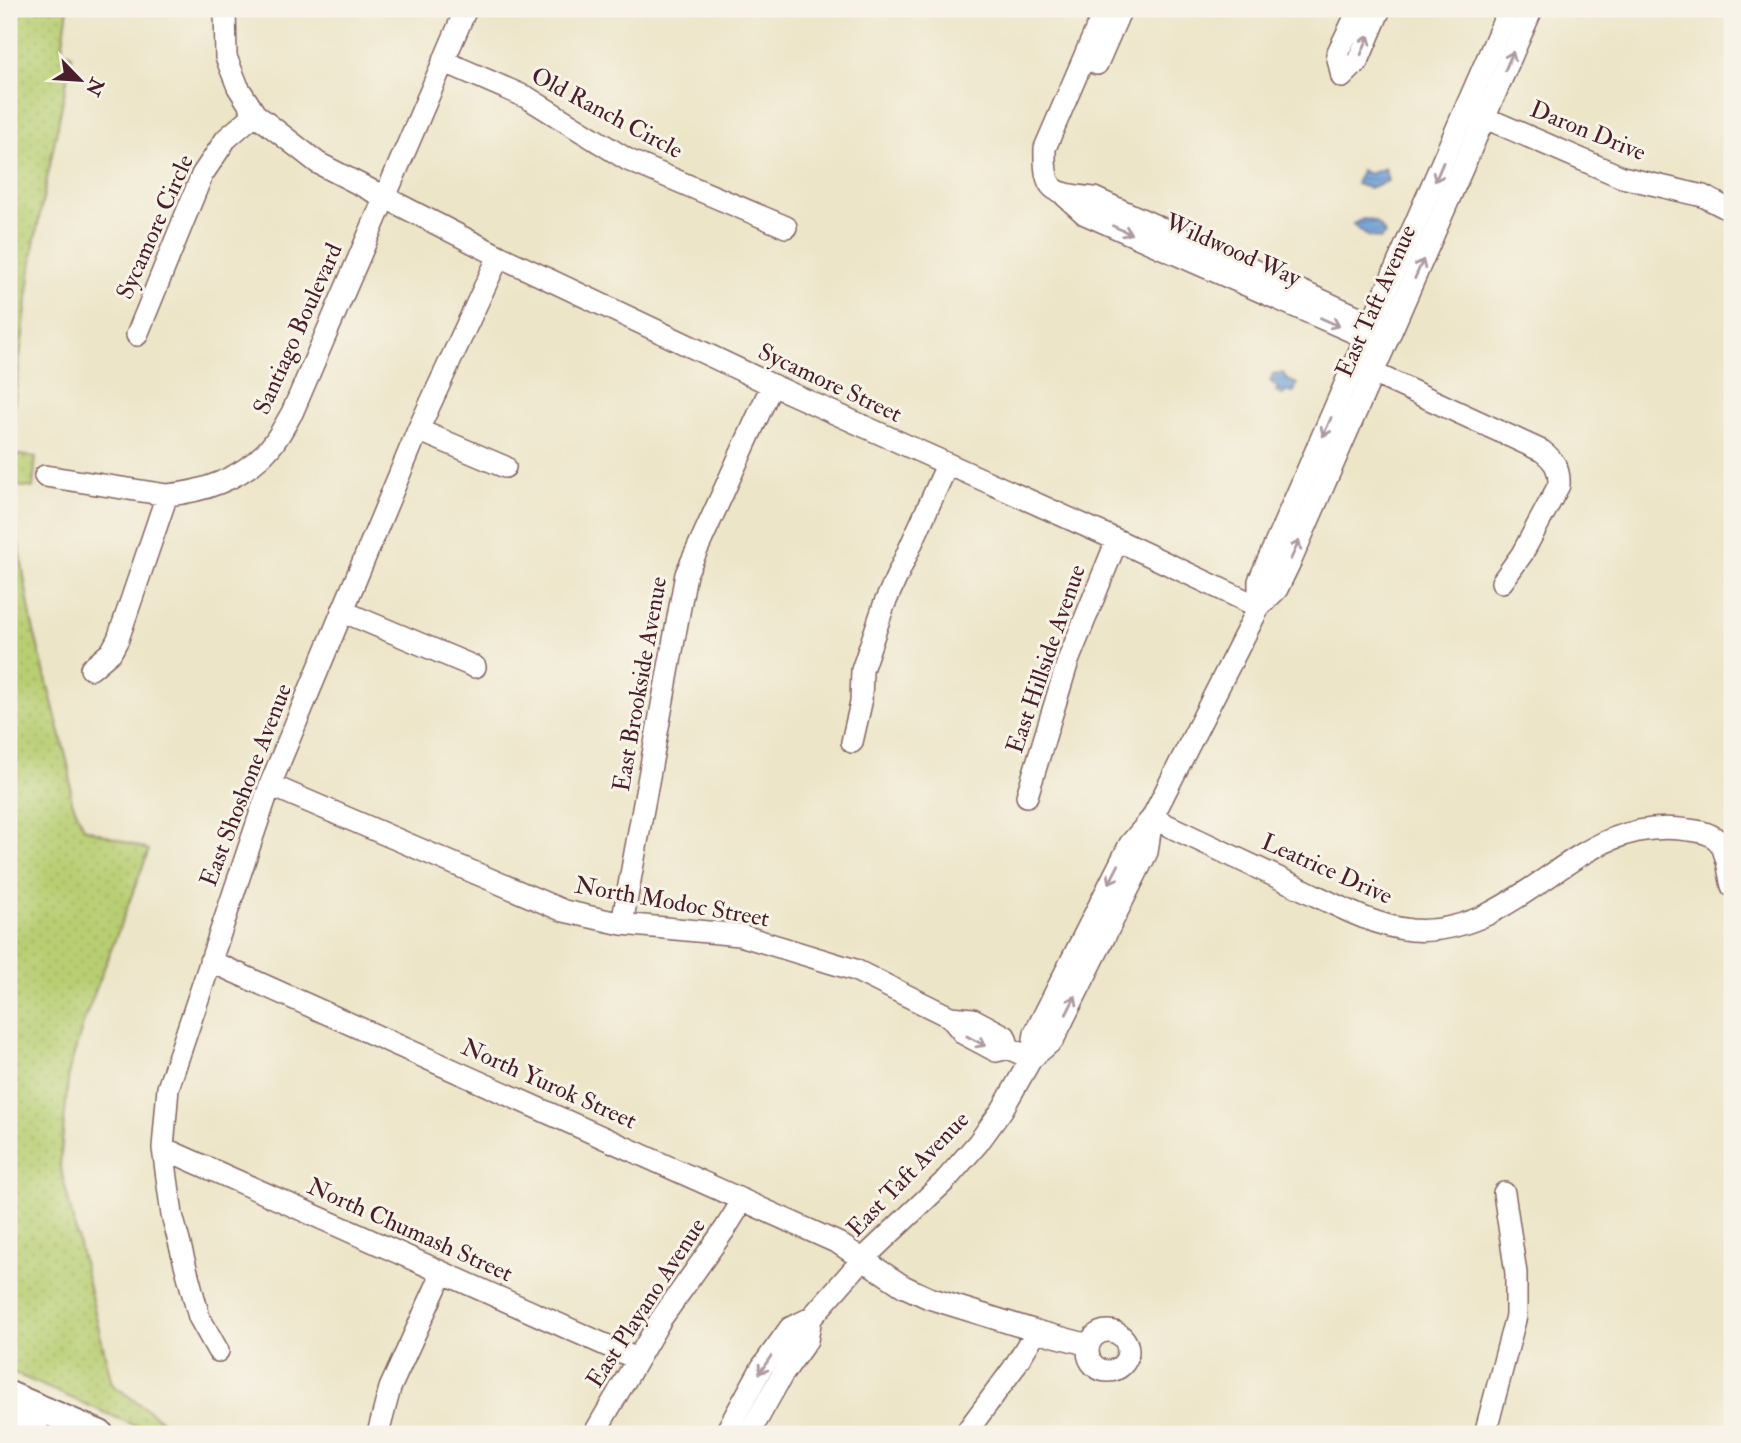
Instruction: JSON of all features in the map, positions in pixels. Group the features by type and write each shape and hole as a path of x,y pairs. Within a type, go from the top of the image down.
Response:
{"main road":[{"path":"9,1395 100,1434"},
{"path":"9,1422 37,1434"}],"street":[{"path":"225,9 226,57 238,88 255,114 318,163 384,197"},
{"name":"Santiago Boulevard","path":"45,476 167,495 205,489 226,480 266,453 292,412 466,9"},
{"path":"1052,180 1045,148 1105,9"},
{"path":"1052,180 1057,154 1121,9"},
{"path":"1359,9 1337,54 1342,77 1358,61 1380,9"},
{"name":"East Taft Avenue","path":"725,1434 762,1367 790,1328 811,1318 863,1259 944,1182 970,1153 1002,1110 1031,1059 1035,1032 1118,867 1130,844 1152,818 1259,607 1259,581 1379,335 1475,113 1509,9"},
{"name":"East Taft Avenue","path":"1475,113 1532,9"},
{"name":"Old Ranch Circle","path":"443,61 527,98 628,160 786,227"},
{"name":"Daron Drive","path":"1475,113 1622,177 1703,196 1732,211"},
{"name":"Sycamore Circle","path":"137,335 202,175 226,139 255,114"},
{"name":"Wildwood Way","path":"1052,180 1094,198 1245,275 1379,335"},
{"name":"Sycamore Street","path":"384,197 499,257 772,385 1259,607"},
{"name":"East Shoshone Avenue","path":"218,1351 199,1317 172,1215 163,1148 168,1088 270,785 418,430 499,257"},
{"path":"1364,369 1542,451 1551,457 1557,466 1559,485 1522,554 1502,582"},
{"name":"East Brookside Avenue","path":"622,924 686,574 772,385"},
{"path":"418,430 505,467"},
{"path":"852,742 861,703 863,670 884,605 947,465"},
{"path":"91,670 111,652 118,639 167,495"},
{"name":"East Hillside Avenue","path":"1027,796 1068,661 1117,540"},
{"path":"342,611 475,667"},
{"name":"North Modoc Street","path":"270,785 564,911 622,924 740,935 855,970 950,1017 964,1034 996,1051 1009,1048 1031,1059"},
{"name":"Leatrice Drive","path":"1152,818 1343,908 1383,924 1412,930 1443,928 1479,918 1597,845 1626,833 1642,830 1678,828 1716,838 1722,846 1732,886"},
{"name":"North Yurok Street","path":"210,961 838,1243 903,1286 1036,1331 1089,1345"},
{"name":"North Chumash Street","path":"163,1148 637,1359"},
{"path":"1485,1434 1516,1316 1516,1273 1504,1193"},
{"name":"East Playano Avenue","path":"594,1434 661,1319 743,1199"},
{"path":"379,1430 390,1388 442,1274"},
{"name":"East Taft Avenue","path":"750,1434 782,1376 807,1340 811,1318"},
{"path":"965,1434 1013,1369 1036,1331"}],"green space":[{"path":"9,9 68,9 62,50 72,55 34,244 9,446"},
{"path":"9,454 36,457 33,488 9,485"},
{"path":"9,487 32,623 70,772 71,799 84,828 149,850 84,1021 69,1071 60,1165 112,1384 168,1425 188,1434 154,1434 9,1371 9,1259 12,1248 9,1242"}],"water":[{"path":"1385,168 1388,181 1369,188 1356,184 1361,170 1369,174"},
{"path":"1363,219 1377,223 1385,234 1380,239 1367,236 1353,224"},
{"path":"1283,373 1288,380 1297,384 1294,392 1282,395 1270,381 1273,374"}]}
